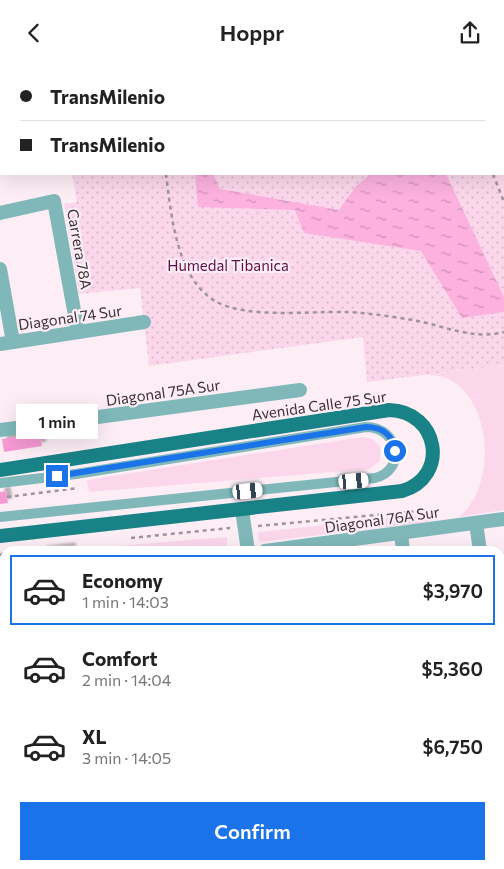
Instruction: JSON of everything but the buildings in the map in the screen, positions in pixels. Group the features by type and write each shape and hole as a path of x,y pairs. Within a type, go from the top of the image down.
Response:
{"main road":[{"name":"Avenida Calle 75 Sur","path":"0,470 390,410 406,412 417,418 432,439 432,460 428,472 418,483 406,489 242,510 0,536"}],"street":[{"name":"Carrera 78A","path":"0,213 54,201 78,332"},
{"path":"0,269 7,343"},
{"name":"Diagonal 74 Sur","path":"7,343 144,322"},
{"name":"Diagonal 75A Sur","path":"0,430 300,391"},
{"path":"242,510 247,546"},
{"name":"Diagonal 76A Sur","path":"332,546 401,533 504,519"},
{"path":"476,523 479,546"},
{"path":"401,533 403,546"}],"lane":[{"path":"0,483 76,474 366,427 378,429 388,435 395,451 391,467 385,474 375,478 0,517"}],"path":[{"path":"166,175 175,239 195,282 215,301 249,312 349,312 418,321 465,333 496,334 504,332"},
{"path":"492,175 504,202"},
{"path":"7,497 78,488"},
{"path":"123,538 418,511"}],"green space":[{"name":"Humedal Tibanica","path":"72,175 493,175 504,202 504,365 367,382 363,337 149,366 140,288 79,294 64,204 77,202"},
{"path":"493,175 504,175 504,202"},
{"path":"504,365 504,510 459,517 473,500 482,479 485,454 483,430 476,408 463,390 446,378 424,375"},
{"path":"362,437 373,439 380,447 380,461 369,469 89,492 87,480"},
{"path":"427,514 429,522 259,542 258,532"},
{"path":"227,537 227,546 117,546"}],"water":[{"path":"195,175 213,175 220,189 339,210 356,186 370,175 446,175 504,297 504,312 462,318 421,251 304,233 295,210 198,207"}],"route":[{"path":"57,476 366,427 378,429 388,435 395,451"}]}
